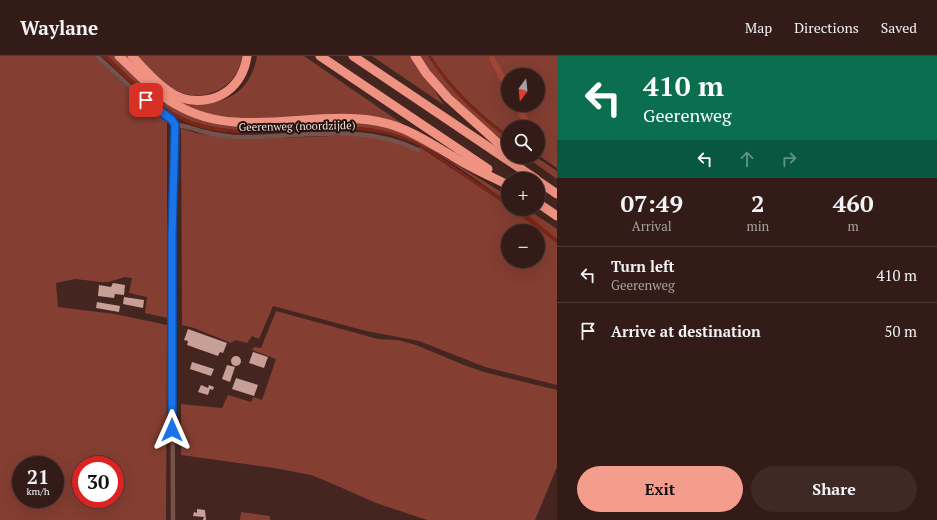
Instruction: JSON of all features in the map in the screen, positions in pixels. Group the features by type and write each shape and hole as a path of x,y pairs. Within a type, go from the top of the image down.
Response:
{"highway":[{"path":"119,56 151,86 176,105 191,112 221,120 240,122 336,118 367,120 389,124 411,131 454,158 501,181"},
{"path":"132,56 168,91 182,98 202,101 216,97 228,91 240,76 247,56"},
{"path":"320,56 501,179"},
{"path":"354,56 526,172"},
{"path":"415,56 426,73 448,98 501,146"},
{"path":"521,164 530,172"},
{"path":"545,185 557,194"},
{"path":"545,208 557,216"}],"street":[{"path":"97,56 139,95 172,120 175,125 172,253 173,520"},
{"name":"Geerenweg (noordzijde)","path":"175,125 183,125 205,133 234,137 358,133 384,137 407,144 418,150"}],"shaded area":[{"path":"0,56 94,56 131,91 167,121 167,318 145,313 147,297 129,293 132,278 125,277 108,282 75,279 56,283 58,307 115,314 167,325 166,520 0,520"},
{"path":"102,56 107,56 156,101 174,113 199,124 226,129 253,130 337,126 365,128 392,133 409,139 433,152 501,197 501,201 423,148 405,140 386,134 367,131 327,129 248,133 209,130 190,124 166,111 133,85"},
{"path":"107,56 114,56 150,90 197,118 336,122 371,124 393,129 413,138 501,192 501,197 467,173 422,145 392,133 365,128 337,126 253,130 226,129 199,124 174,113 156,101"},
{"path":"123,56 130,56 155,83 172,96 188,102 206,103 224,99 239,91 246,84 251,75 257,56 304,56 404,125 369,118 334,116 222,119 209,116 196,112 173,99 152,83"},
{"path":"138,56 242,56 235,76 227,84 219,90 209,94 199,95 188,94 171,88"},
{"path":"372,56 412,56 444,105"},
{"path":"419,56 428,56 454,91 485,121 501,133 501,138 460,103 428,69"},
{"path":"428,56 431,56 465,99 501,130 501,133 485,121 454,91"},
{"path":"431,56 557,56 557,168 545,160 545,120 501,120 501,130 466,99 447,78"},
{"path":"489,56 494,56 501,69 501,82 489,59"},
{"path":"518,112 525,112 529,120 522,120"},
{"path":"181,128 212,136 283,138 357,135 389,140 418,151 420,147 501,201 501,216 521,216 532,224 501,224 501,268 545,268 545,234 557,243 557,385 485,367 419,341 366,331 273,306 259,339 252,336 247,343 235,340 231,343 194,328 182,325"},
{"path":"545,163 557,171 557,179 536,164"},
{"path":"521,216 528,216 539,224 532,224"},
{"path":"527,216 538,216 557,229 557,239 545,230 545,224 538,224"},
{"path":"545,229 557,239 557,243 545,234"},
{"path":"276,311 378,339 398,340 416,345 484,372 557,390 557,467 535,520 427,520 376,503 311,475 274,468 181,455 181,404 222,408 228,395 251,402 253,397 262,400 276,359 252,350 254,347 261,348"},
{"path":"241,512 270,516 270,520 240,520"}],"building":[{"path":"113,283 125,285 124,295 115,294 114,298 98,296 99,285 111,287"},
{"path":"124,297 144,300 143,308 123,304"},
{"path":"97,302 120,306 119,312 96,308"},
{"path":"188,329 227,343 223,353 220,352 218,356 187,345 188,341 184,340"},
{"path":"253,352 268,357 264,368 249,363"},
{"path":"236,356 241,361 236,366 231,361"},
{"path":"192,362 214,369 211,376 190,369"},
{"path":"227,365 235,367 230,382 222,379"},
{"path":"236,378 258,385 254,396 232,389"},
{"path":"201,385 208,388 209,385 214,387 213,390 210,389 208,395 198,392"},
{"path":"197,509 205,510 206,520 203,520 204,517 193,516 194,512 197,513"}],"route":[{"path":"146,100 172,120 175,125 172,237 172,430"}]}
